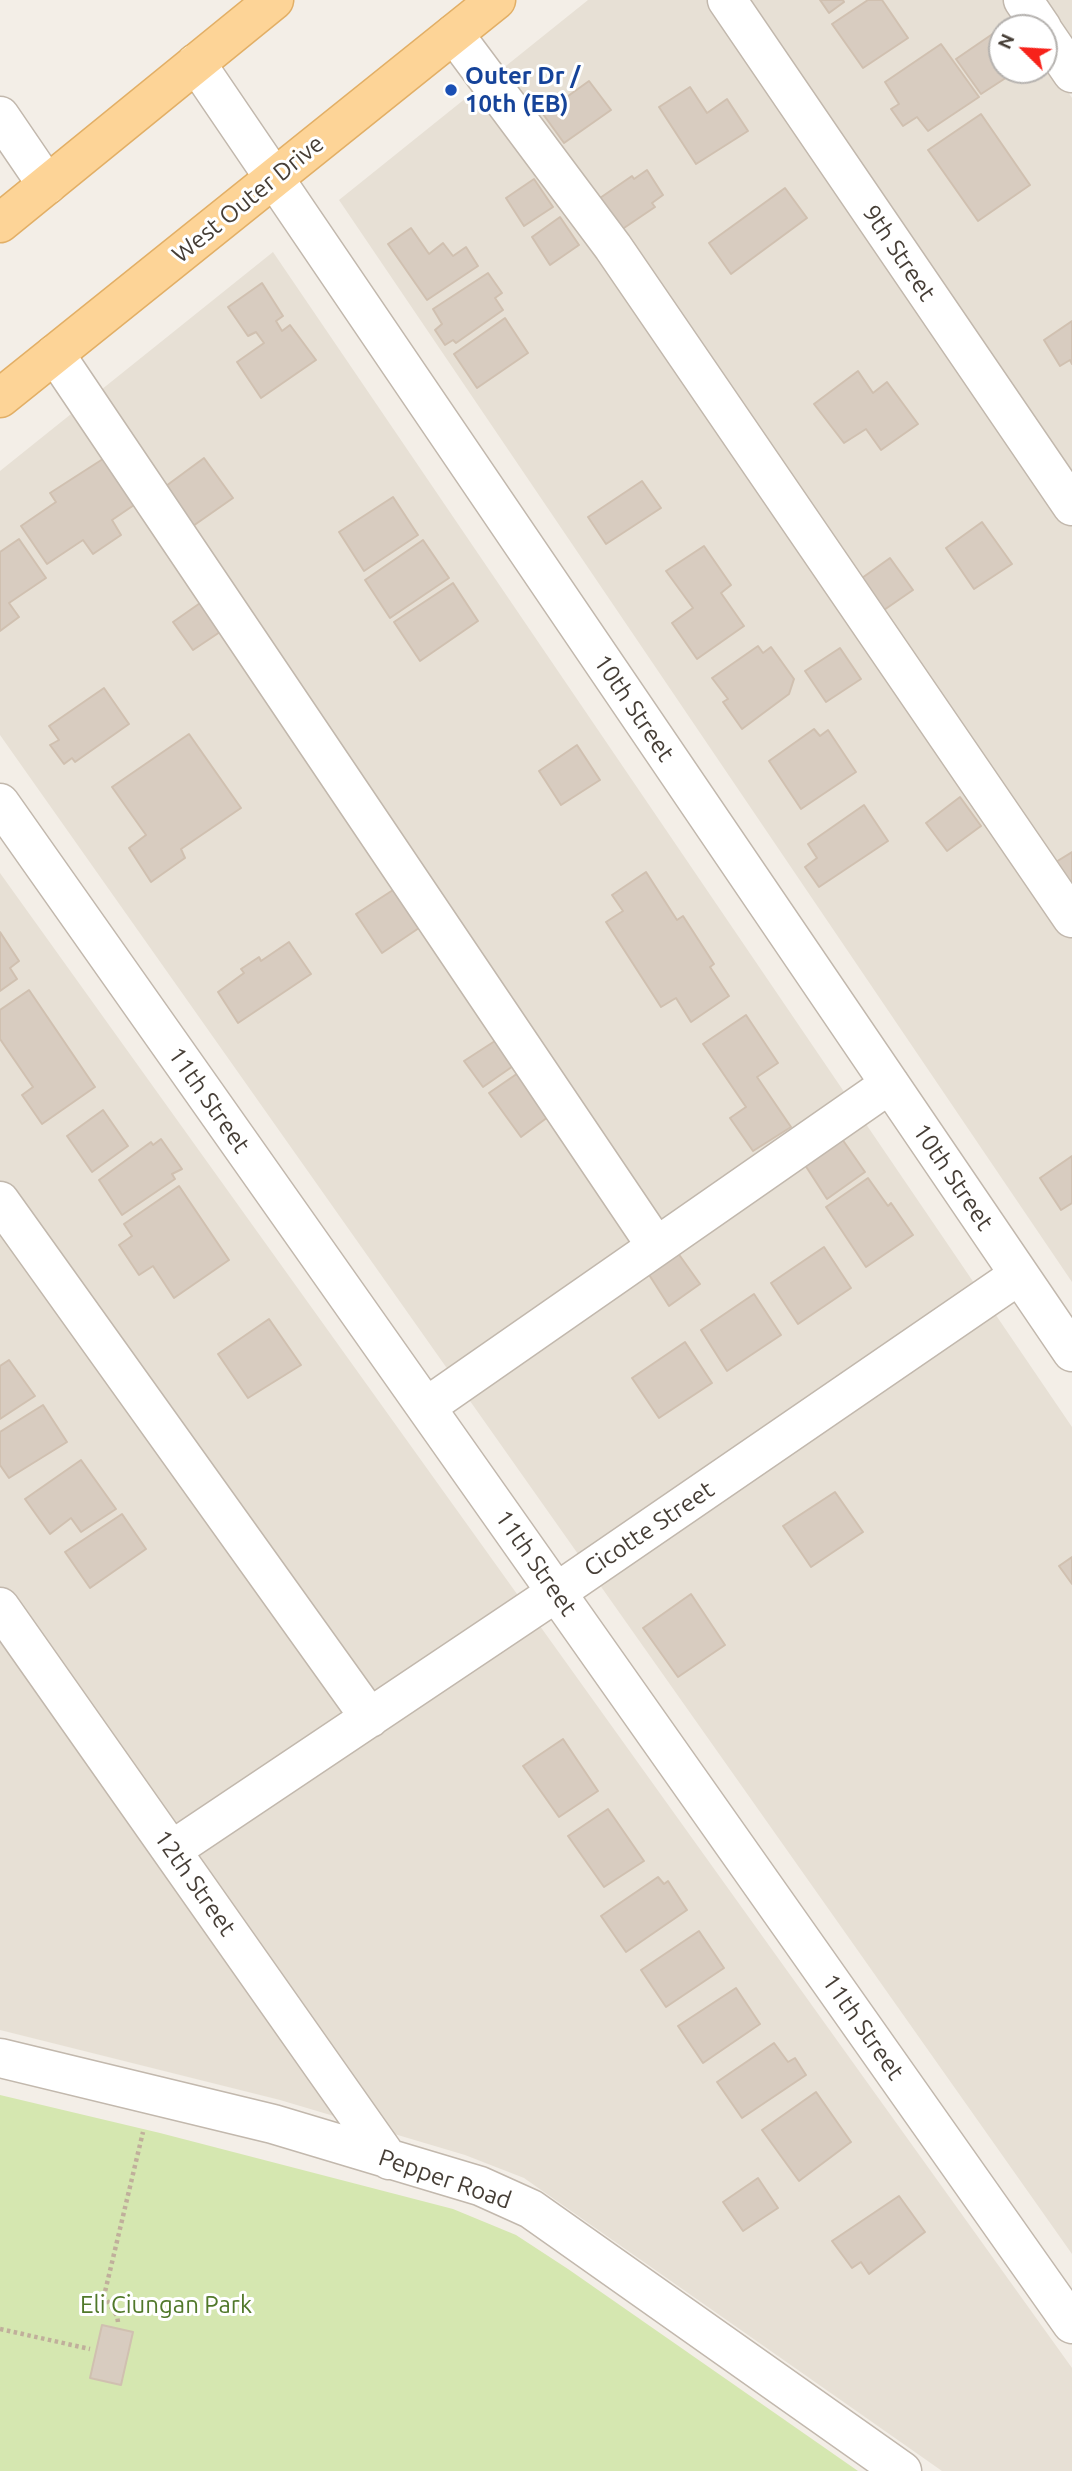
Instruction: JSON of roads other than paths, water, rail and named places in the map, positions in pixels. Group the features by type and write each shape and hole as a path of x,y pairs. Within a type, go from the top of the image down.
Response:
{"main road":[{"path":"0,223 274,0"},
{"name":"West Outer Drive","path":"0,398 496,0"}],"street":[{"name":"9th Street","path":"727,0 1072,506"},
{"path":"454,34 613,247 1072,918"},
{"path":"1058,52 1072,73"},
{"name":"10th Street","path":"196,63 1072,1352"},
{"path":"0,116 47,185"},
{"path":"55,354 656,1246"},
{"name":"11th Street","path":"0,803 1072,2324"},
{"path":"426,1407 890,1084"},
{"path":"0,1200 370,1718"},
{"name":"Cicotte Street","path":"172,1850 557,1592 1019,1275"},
{"name":"12th Street","path":"0,1607 389,2160"},
{"name":"Pepper Road","path":"0,2058 274,2124 480,2186 531,2209 902,2471"}],"place":[{"name":"Outer Dr / 10th (EB)","path":"451,90"}],"park label":[{"name":"Eli Ciungan Park","path":"166,2305"}]}
